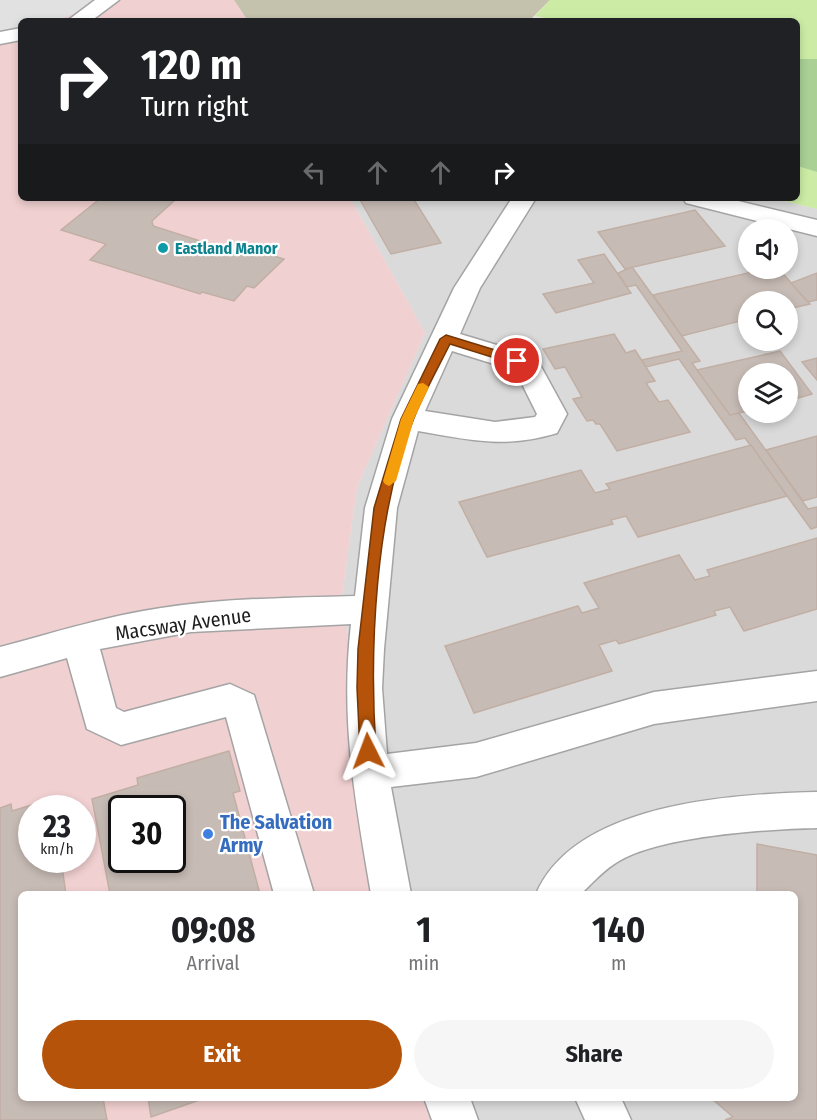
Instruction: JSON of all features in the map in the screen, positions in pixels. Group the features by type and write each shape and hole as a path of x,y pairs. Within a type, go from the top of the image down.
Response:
{"street":[{"path":"82,18 110,0"},
{"path":"0,38 18,35"},
{"path":"389,891 369,772 364,688 381,508 407,419 446,339 467,288 522,201"},
{"path":"707,201 817,228"},
{"path":"407,419 510,434 529,433 546,425 552,414 528,368 517,361 446,339"},
{"name":"Macsway Avenue","path":"0,662 133,627 180,620 292,612 370,610"},
{"path":"80,641 100,718 121,729 230,700 241,706 293,891"},
{"path":"369,772 431,767 476,760 654,708 817,686"},
{"path":"559,891 579,867 607,846 649,831 777,812 817,810"},
{"path":"448,1101 455,1120"},
{"path":"599,1101 608,1120"}],"shaded area":[{"path":"0,0 234,0 246,18 18,18 18,201 352,201 425,333 357,487 342,596 374,846 385,891 18,891 18,1101 441,1101 448,1120 0,1120"},
{"path":"0,0 97,0 84,10 64,18 18,18 18,28 0,31"},
{"path":"234,0 550,0 532,18 246,18"},
{"path":"352,201 784,201 817,209 817,1120 448,1120 441,1101 798,1101 798,891 385,891 374,846 342,596 357,487 425,333"}],"green space":[{"path":"550,0 817,0 817,59 800,59 800,18 545,18 535,16"},
{"path":"800,59 817,59 817,172 800,167"},
{"path":"800,167 817,172 817,209 784,201 800,201"}],"building":[{"name":"Eastland Manor","path":"97,201 174,201 152,221 153,226 241,254 250,244 257,246 254,250 284,259 254,288 247,286 234,301 202,292 200,294 90,260 106,244 61,230"},
{"path":"361,201 415,201 441,243 391,254"},
{"path":"695,210 725,246 625,269 598,232"},
{"path":"604,254 631,293 556,313 543,294 594,283 578,260"},
{"path":"632,267 700,361 692,363 730,415 738,413 738,423 746,423 808,509 817,507 817,527 811,529 745,438 736,440 679,359 646,367 642,360 682,351 636,285 627,287 618,273"},
{"path":"817,273 817,300 808,302 791,283"},
{"path":"738,275 738,279 788,279 810,304 798,307 798,291 738,291 738,322 682,336 653,295"},
{"path":"614,334 626,353 635,350 655,381 646,383 659,402 668,400 690,432 617,451 600,424 596,424 593,420 587,421 573,399 582,397 565,367 555,369 543,349"},
{"path":"780,351 789,363 738,363 738,413 730,415 697,370"},
{"path":"817,358 817,380 802,362"},
{"path":"798,375 812,394 798,398"},
{"path":"817,436 817,497 803,501 766,450"},
{"path":"751,445 787,496 638,537 626,516 611,520 613,524 487,557 459,502 581,470 595,493 610,489 606,484"},
{"path":"817,538 817,609 744,631 730,607 714,611 716,615 619,644 616,640 599,645 612,671 474,713 445,646 578,606 582,613 599,608 584,583 679,555 695,580 710,576 707,570"},
{"name":"The Salvation Army","path":"229,751 240,791 233,793 259,891 109,891 96,820 96,798 138,785 137,778"},
{"path":"11,804 12,811 18,809 18,873 63,873 66,891 18,891 18,1101 104,1101 107,1120 0,1120 0,808"},
{"path":"757,844 817,855 817,1120 725,1120 733,1117 714,1101 798,1101 798,891 757,891"},
{"path":"148,1101 196,1101 151,1117"}],"slow traffic":[{"path":"389,481 407,419 423,387"}],"place":[{"name":"Eastland Manor","path":"163,248"},
{"name":"The Salvation Army","path":"208,834"}],"route":[{"path":"368,751 364,688 366,649 381,508 407,419 446,339 517,361"}]}
